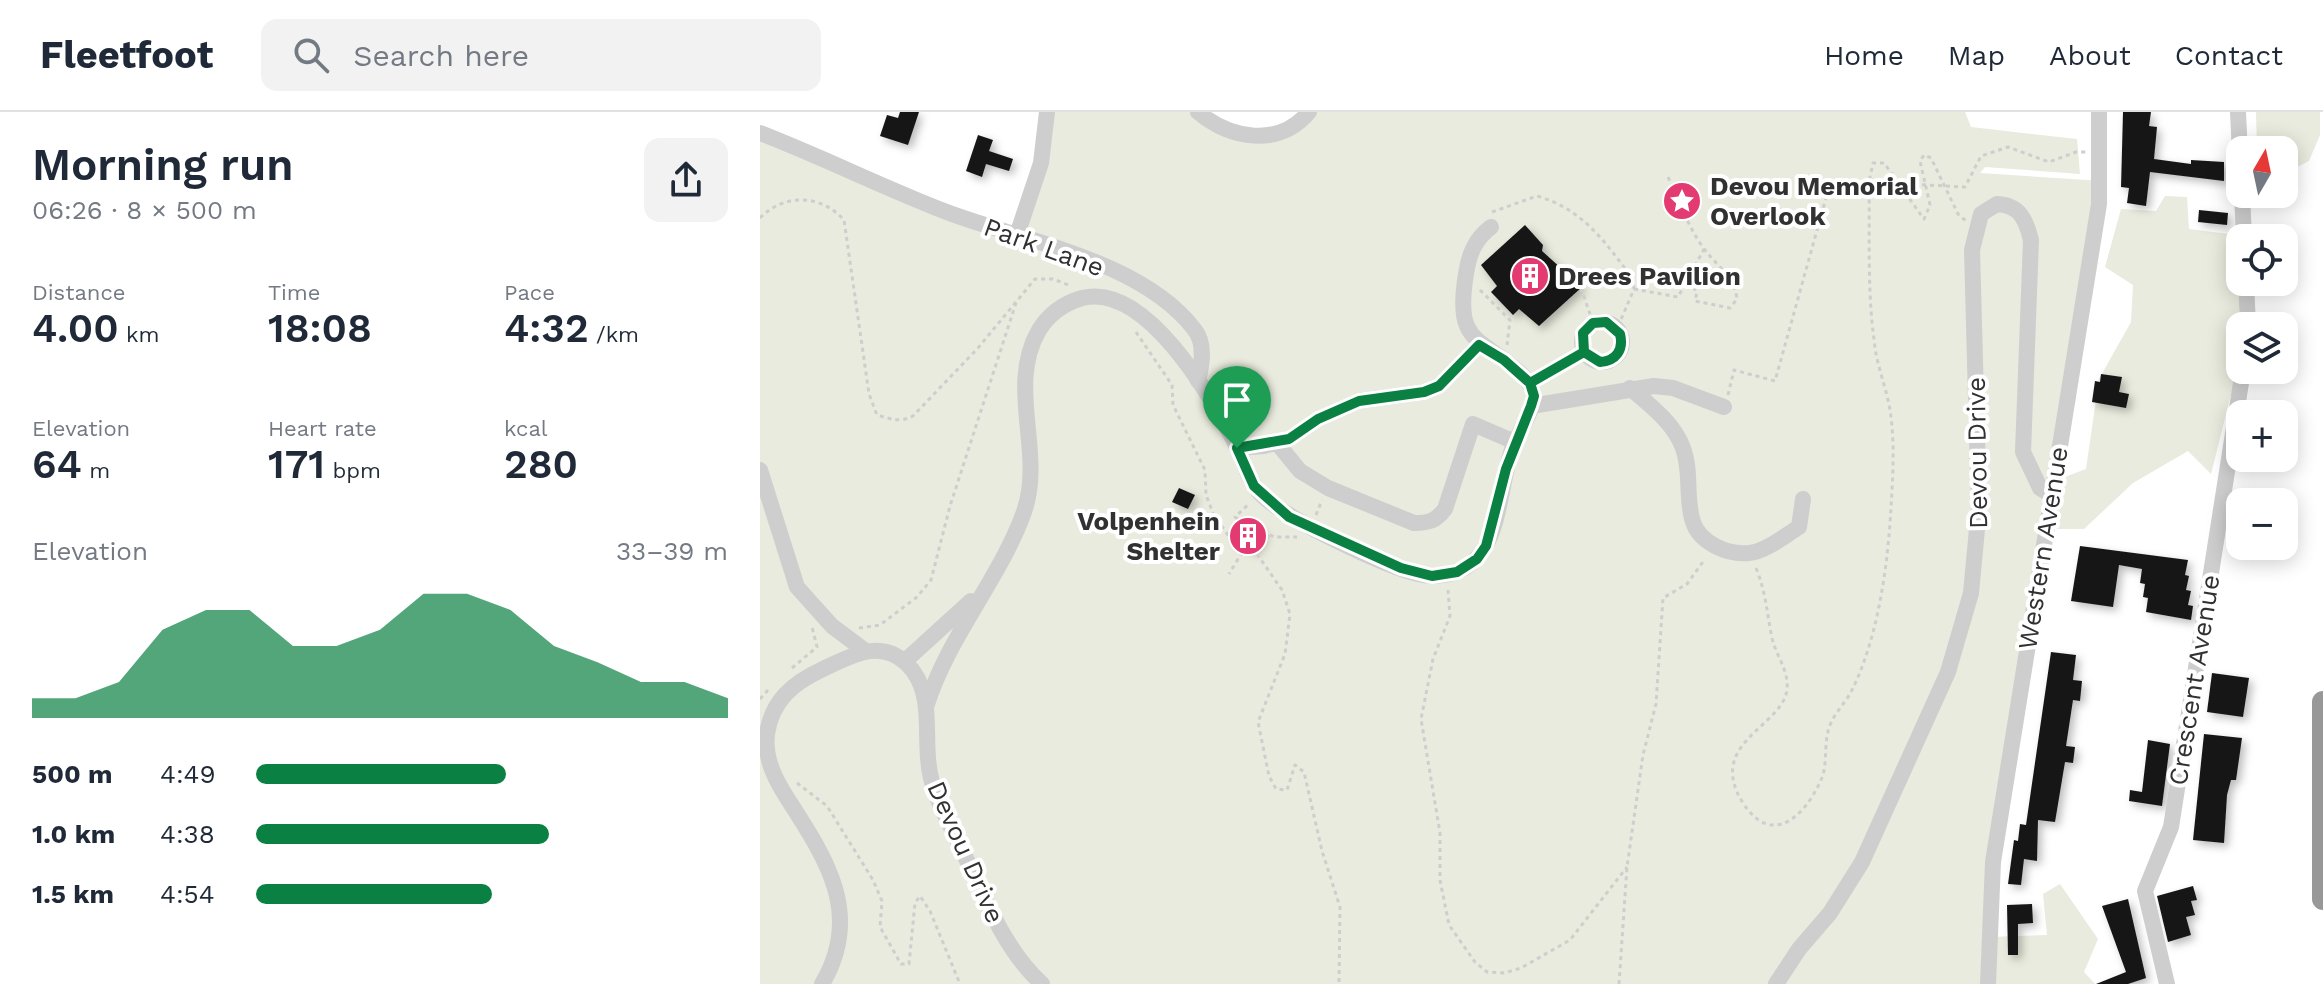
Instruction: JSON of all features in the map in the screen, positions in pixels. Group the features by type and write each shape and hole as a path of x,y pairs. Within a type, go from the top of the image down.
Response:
{"highway":[{"path":"2323,702 2323,899"}],"street":[{"path":"1017,235 1041,163 1047,112"},
{"path":"1198,112 1230,133 1257,137 1296,125 1309,112"},
{"name":"Western Avenue","path":"1988,984 1993,862 2101,194 2099,112"},
{"path":"2238,112 2239,136"},
{"name":"Park Lane","path":"760,133 945,211 1017,235 1144,286 1172,306 1198,334 1202,360 1198,381"},
{"name":"Devou Drive","path":"1776,984 1799,949 1846,891 1862,862 1937,698 1971,593 1979,508 1972,250 1974,229 1981,214 1997,204 2013,207 2025,219 2031,240 2023,452 2040,488 2051,495"},
{"path":"1198,381 1237,448 1254,486 1289,517 1401,568 1432,576 1457,572 1477,559 1486,546 1515,442 1534,396 1530,383 1504,360 1479,345 1468,333 1462,296 1468,258 1487,223"},
{"name":"Devou Drive","path":"926,707 935,677 981,592 1000,565 1027,501 1030,470 1024,380 1030,350 1047,320 1064,305 1092,296 1123,301 1148,320 1198,381"},
{"path":"1606,322 1617,329 1621,348 1613,358 1600,362 1584,352 1583,333 1593,323 1606,322"},
{"path":"1237,448 1277,443 1359,401 1424,392 1439,386 1479,345"},
{"path":"1530,383 1584,352"},
{"name":"Crescent Avenue","path":"2167,984 2145,891 2171,827 2241,384"},
{"path":"1630,388 1662,416 1683,445 1693,521 1701,537 1714,547 1750,553 1799,527 1803,499"},
{"path":"1531,406 1630,388 1673,388 1724,407"},
{"path":"1277,443 1300,471 1328,488 1414,523 1427,523 1438,519 1445,509 1473,424 1515,442"},
{"path":"760,470 797,587 832,626 864,650"},
{"name":"Devou Drive","path":"981,592 905,661 922,687 926,707 927,756 936,796 1011,950 1042,984"},
{"path":"822,984 832,967 841,934 835,887 824,855 775,776 768,759 766,739 776,706 791,687 864,650 884,650 905,661"}],"path":[{"path":"1724,407 1734,370 1775,381 1831,180 1965,187 1981,156 2008,147 2049,162 2076,152 2090,152"},
{"path":"1750,553 1769,606 1773,641 1786,673 1787,692 1781,705 1747,738 1736,756 1733,773 1737,792 1757,820 1777,826 1787,825 1822,778 1831,721 1853,689 1880,602 1884,574 1891,505 1892,429 1873,336 1869,182 1873,163 1884,163 1924,219 1930,205 1920,161 1924,155 1931,158 1958,214 1974,229"},
{"path":"1668,177 1685,218 1704,249 1730,278 1737,299 1735,304 1724,309 1695,301 1697,292 1687,280"},
{"path":"1487,223 1523,199 1537,196 1551,200 1592,225 1633,279 1634,289 1617,329"},
{"path":"760,218 786,201 802,200 834,208 844,220 869,394 877,415 892,420 904,421 913,416 978,348 1017,299 1041,278 1074,288"},
{"path":"1634,289 1678,297 1704,249"},
{"path":"1581,288 1590,314"},
{"path":"1472,292 1481,290 1501,304 1510,320 1506,347"},
{"path":"786,673 817,647 812,626 865,629 880,625 917,597 931,580 950,506 1017,299"},
{"path":"1135,330 1172,385 1173,405 1205,470 1206,495 1230,538 1257,554 1282,590 1290,614 1285,654 1260,708 1259,736 1276,789 1287,790 1295,765 1304,772 1319,840 1340,907 1339,984"},
{"path":"1172,385 1178,374"},
{"path":"1230,538 1241,521 1235,517 1251,502"},
{"path":"1257,554 1269,534"},
{"path":"1619,984 1627,867 1643,755 1656,704 1663,598 1687,584 1700,571 1707,551 1701,537"},
{"path":"1229,574 1246,546"},
{"path":"1448,588 1450,616 1433,659 1421,719 1440,833 1440,880 1449,925 1475,962 1487,972 1513,971 1555,952 1570,940 1627,867"},
{"path":"760,699 774,683"},
{"path":"793,781 827,806 873,880 882,901 880,927 901,964 909,964 915,903 920,896 930,911 960,984"}],"shaded area":[{"path":"1047,112 1198,112 1257,137 1309,112 1965,112 1971,127 2077,139 2080,174 1985,167 1980,173 2102,181 2054,481 2086,469 2099,379 2131,322 2133,285 2105,267 2121,209 2156,211 2165,196 2187,197 2189,229 2226,234 2226,296 2239,296 2239,312 2226,312 2226,384 2234,384 2230,400 2226,400 2226,414 2211,474 2188,451 2133,483 2084,529 2045,529 1989,937 2047,935 2043,894 2060,884 2098,939 2084,972 2095,984 760,984 760,133 1017,235"},
{"path":"2256,112 2320,112 2320,135 2309,161 2298,166 2298,136 2257,136"}],"building":[{"path":"900,112 919,112 908,145 880,136 887,115 898,118"},
{"path":"2123,112 2151,112 2149,126 2157,127 2154,159 2191,164 2191,160 2224,162 2224,181 2150,172 2146,206 2127,203 2129,188 2121,187"},
{"path":"978,135 993,140 989,151 1013,159 1009,171 986,164 982,177 966,171"},
{"path":"2199,210 2228,213 2226,225 2198,222"},
{"name":"Drees Pavilion","path":"1525,225 1543,245 1542,251 1582,287 1539,326 1519,309 1513,315 1491,292 1497,286 1481,265"},
{"path":"2101,374 2122,377 2119,392 2129,394 2126,408 2092,402 2095,381 2100,382"},
{"path":"1179,488 1195,495 1188,509 1172,502"},
{"name":"Volpenhein Shelter","path":"1241,521 1265,533 1255,552 1230,538"},
{"path":"2080,546 2188,560 2185,575 2189,576 2186,590 2191,591 2188,605 2193,606 2191,620 2146,612 2148,598 2143,597 2145,584 2140,583 2142,569 2119,565 2113,607 2071,601"},
{"path":"2051,652 2076,655 2073,680 2082,681 2080,701 2073,700 2066,746 2075,747 2073,763 2065,762 2055,822 2038,820 2037,861 2024,859 2021,885 2008,884 2014,840 2018,841 2020,824 2026,825"},
{"path":"2212,673 2249,678 2243,717 2207,712"},
{"path":"2204,734 2242,738 2236,780 2231,780 2227,795 2224,843 2193,840"},
{"path":"2148,740 2170,744 2162,806 2129,801 2130,790 2142,792"},
{"path":"2193,886 2197,900 2191,901 2195,915 2186,917 2191,935 2168,942 2157,896"},
{"path":"2128,899 2146,978 2128,984 2096,984 2126,972 2102,906"},
{"path":"2032,904 2033,923 2018,924 2018,955 2008,955 2007,905"}],"place":[{"name":"Devou Memorial Overlook","path":"1682,201"},
{"name":"Drees Pavilion","path":"1530,276"},
{"name":"Volpenhein Shelter","path":"1248,536"}],"route":[{"path":"1237,448 1254,486 1289,517 1303,525 1419,575 1457,572 1477,559 1486,546 1513,447 1534,396 1530,383 1584,352 1581,339 1593,323 1606,322 1620,334 1621,348 1613,358 1600,362 1584,352 1530,383 1504,360 1479,345 1439,386 1424,392 1359,401 1318,419 1289,439 1264,446 1237,448"}]}
